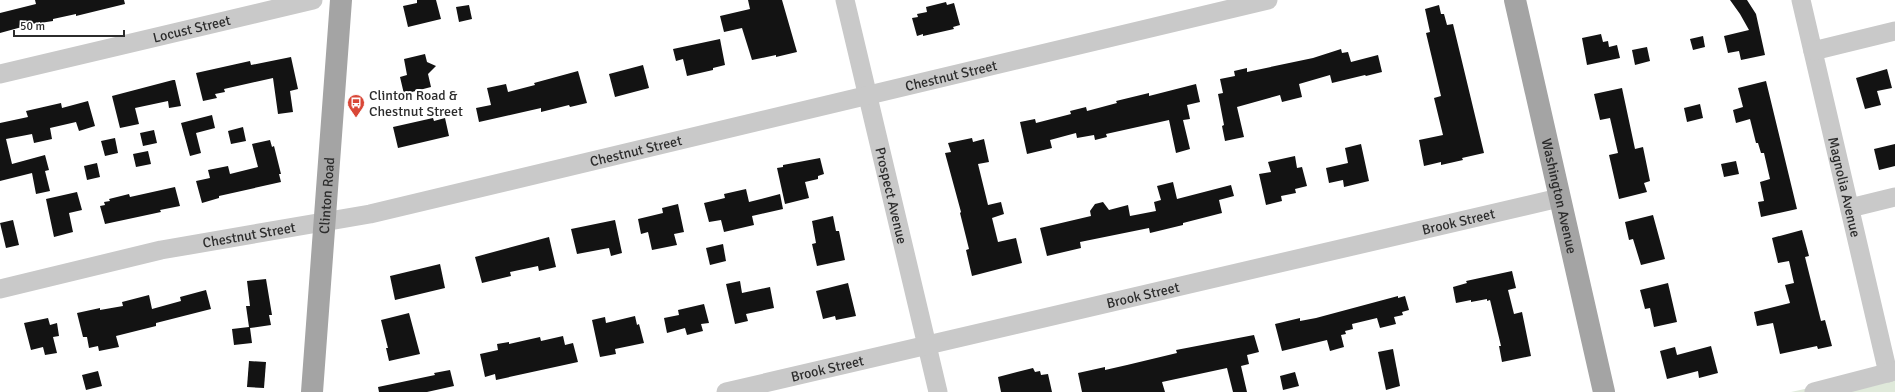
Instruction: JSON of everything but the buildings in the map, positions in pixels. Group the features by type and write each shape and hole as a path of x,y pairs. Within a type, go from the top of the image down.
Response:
{"main road":[{"name":"Clinton Road","path":"312,392 341,0"},
{"name":"Washington Avenue","path":"1515,0 1604,392"}],"street":[{"name":"Locust Street","path":"0,74 313,0"},
{"name":"Prospect Avenue","path":"845,0 938,392"},
{"name":"Chestnut Street","path":"0,288 161,250 370,214 1268,0"},
{"name":"Magnolia Avenue","path":"1801,0 1850,208 1892,372"},
{"path":"1813,51 1895,30"},
{"path":"1850,208 1895,197"},
{"name":"Brook Street","path":"726,392 1559,198"},
{"path":"1814,392 1892,372"}],"green space":[{"path":"1895,369 1895,392 1791,392"}],"place":[{"name":"Clinton Road & Chestnut Street","path":"356,118"}]}
